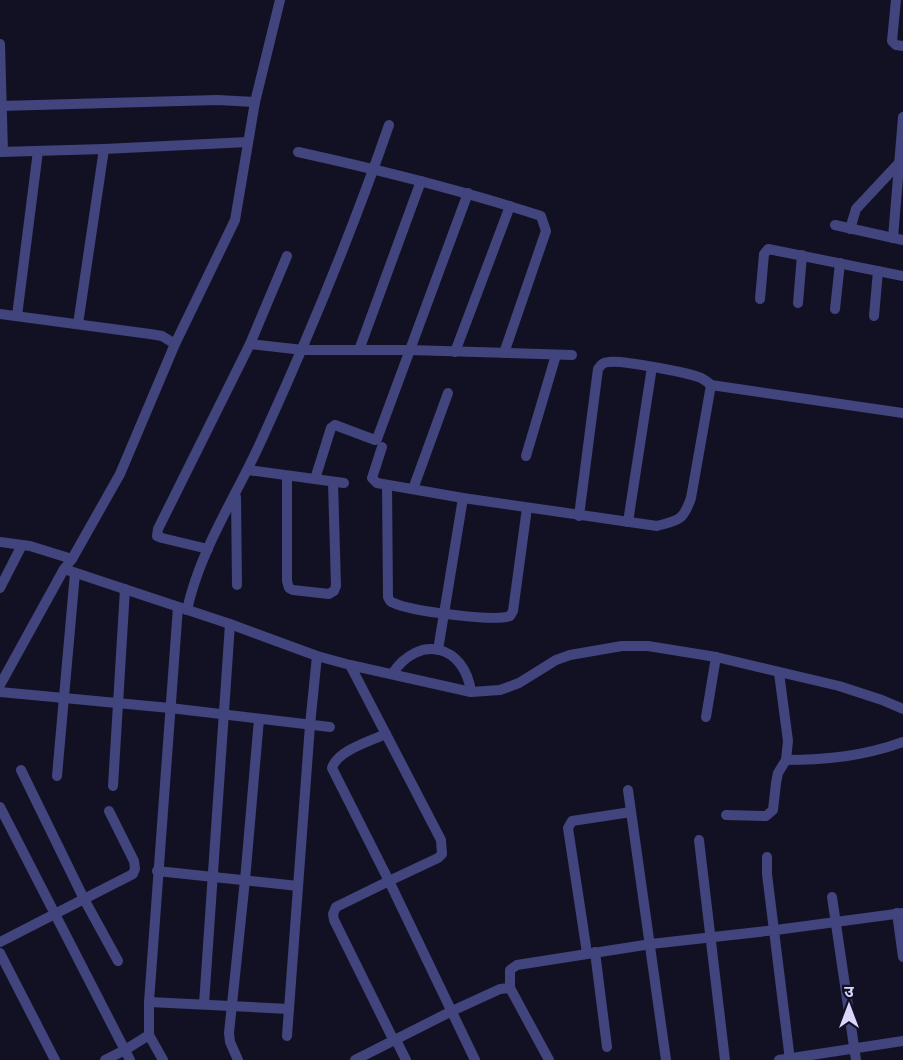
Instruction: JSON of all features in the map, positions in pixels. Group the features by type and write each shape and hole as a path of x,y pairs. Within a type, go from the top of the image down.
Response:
{"street":[{"path":"57,776 64,698 69,571 72,559 120,474 175,344 235,220 255,102 280,0"},
{"path":"896,0 892,41 896,45 903,46"},
{"path":"0,44 1,152 104,150 248,142"},
{"path":"1,106 217,100 255,102"},
{"path":"835,225 898,239 899,163 903,117"},
{"path":"163,1060 149,1035 149,1002 170,708 182,608 303,350 389,125"},
{"path":"78,324 104,150"},
{"path":"17,316 38,151"},
{"path":"298,152 374,168 468,193 541,216 546,231 504,353"},
{"path":"850,229 856,209 899,163"},
{"path":"359,350 421,181"},
{"path":"315,479 331,428 335,425 377,439 468,193"},
{"path":"455,352 510,206"},
{"path":"760,299 766,249 771,248 903,276"},
{"path":"798,303 802,255"},
{"path":"208,549 157,536 158,529 250,344 287,256"},
{"path":"835,309 840,263"},
{"path":"874,316 878,271"},
{"path":"0,314 162,336 175,344"},
{"path":"250,344 303,350 409,350 572,355"},
{"path":"526,456 556,355"},
{"path":"579,516 598,369 603,363 611,361 691,374 715,385 903,413"},
{"path":"628,522 652,368"},
{"path":"382,447 372,478 374,482 527,508 657,526 675,521 686,514 692,498 715,385"},
{"path":"413,489 448,393"},
{"path":"248,470 339,482 336,585 334,591 329,594 289,588 287,581 287,476"},
{"path":"387,485 388,597 395,604 444,614 500,618 510,616 513,611 527,508"},
{"path":"236,494 237,585"},
{"path":"438,650 463,498"},
{"path":"0,542 22,545 72,559"},
{"path":"0,588 22,545"},
{"path":"69,571 230,624 317,656 471,692 500,690 519,683 556,660 622,646 648,646 716,657 839,686 903,709"},
{"path":"0,685 69,571"},
{"path":"113,786 125,590"},
{"path":"204,1004 230,624"},
{"path":"392,674 400,662 411,654 424,650 438,650 452,655 463,665 470,678 471,692"},
{"path":"287,1036 317,656"},
{"path":"706,717 716,657"},
{"path":"350,665 443,847 442,854 438,858 336,907 333,914 406,1060"},
{"path":"726,815 766,816 773,810 778,773 786,760 788,741 779,672"},
{"path":"0,692 170,708 330,727"},
{"path":"238,1060 230,1042 229,1033 259,719"},
{"path":"386,734 344,753 334,761 332,768 475,1060"},
{"path":"786,760 825,760 882,750 903,742"},
{"path":"21,770 84,899 118,961"},
{"path":"628,790 666,1060"},
{"path":"0,807 128,1055"},
{"path":"0,942 133,874 134,861 109,811"},
{"path":"607,1047 569,823 631,812"},
{"path":"699,840 725,1060"},
{"path":"767,857 767,874 776,930 786,1060 903,1041"},
{"path":"157,871 298,886"},
{"path":"832,897 855,1060"},
{"path":"549,1060 510,985 510,970 517,964 651,944 900,913 903,957"},
{"path":"0,953 55,1060"},
{"path":"355,1060 452,1011 510,985"},
{"path":"149,1002 289,1009"},
{"path":"105,1060 128,1055 149,1035"}]}
